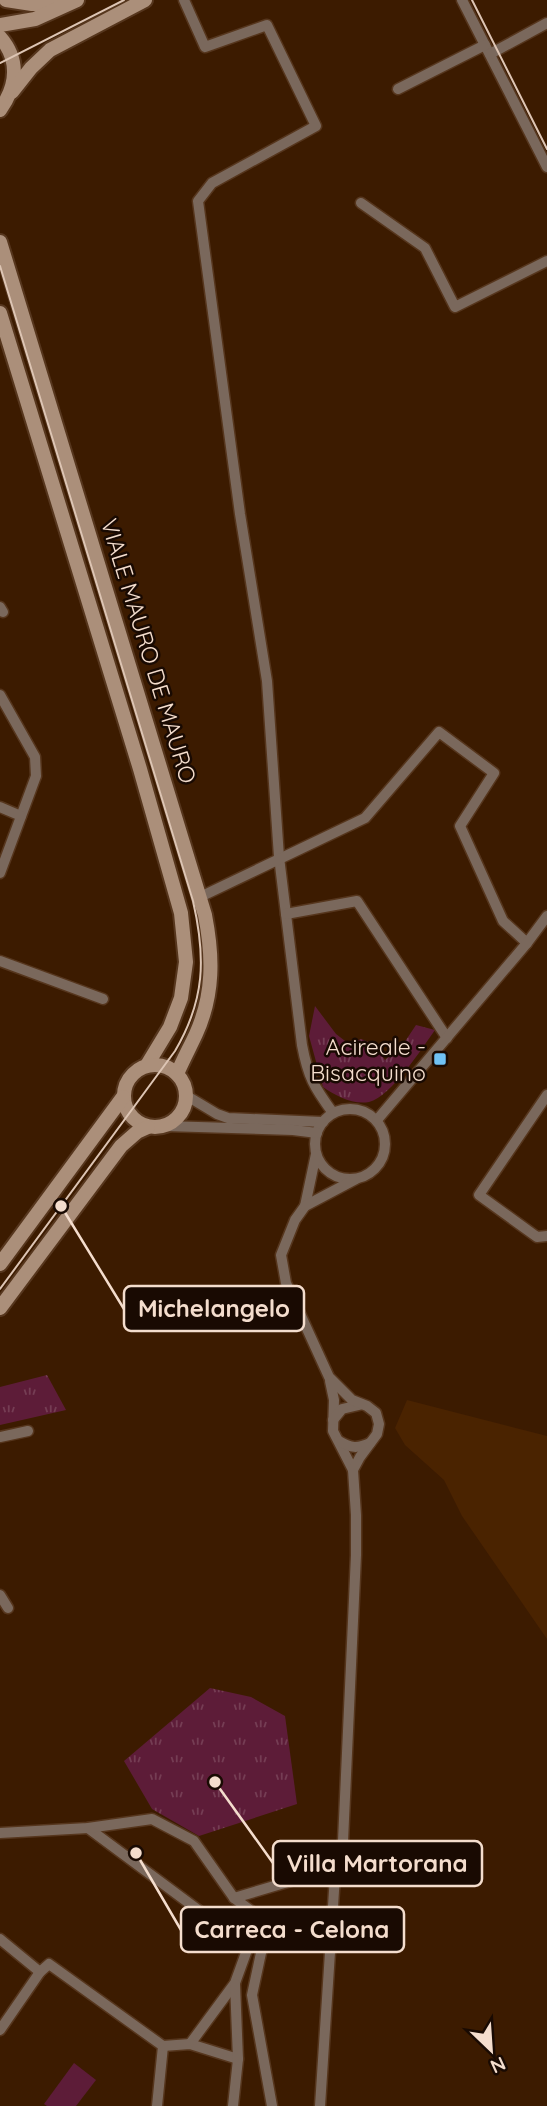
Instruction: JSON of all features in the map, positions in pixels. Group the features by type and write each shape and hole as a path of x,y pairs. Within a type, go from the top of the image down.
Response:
{"street":[{"path":"6,0 32,4 74,2"},
{"path":"0,110 31,68 50,50 145,0"},
{"path":"184,0 205,47 267,25 316,126 212,183 198,201 240,514 267,681 279,857 306,1069 313,1086 333,1113"},
{"path":"462,0 547,167"},
{"path":"0,25 35,19 74,2"},
{"path":"398,89 547,23"},
{"path":"0,37 10,51 15,66 12,92"},
{"path":"361,203 425,248 455,307 547,261"},
{"name":"VIALE MAURO DE MAURO","path":"0,242 200,897 211,955 209,993 201,1021 177,1074"},
{"name":"VIALE MAURO DE MAURO","path":"0,313 140,769 181,913 186,962 181,998 170,1027 147,1065"},
{"path":"0,695 35,757 36,776 0,873"},
{"path":"200,897 365,818 439,732 494,773 460,825 503,921 527,943"},
{"path":"0,807 21,816"},
{"path":"286,914 358,901 447,1038"},
{"path":"377,1121 545,923"},
{"path":"0,961 103,999"},
{"path":"0,1264 123,1097 131,1077 147,1065 165,1066 177,1074 184,1084 187,1096 181,1114 165,1126"},
{"path":"547,1095 479,1195 537,1237 547,1236"},
{"path":"187,1096 228,1118 323,1122"},
{"path":"123,1097 135,1121 148,1127"},
{"path":"305,1206 375,1169 382,1161 386,1140 377,1121 367,1113 356,1109 344,1110 333,1113 323,1122 317,1133 316,1153 305,1206 295,1220 281,1255 286,1283 329,1377 334,1399 333,1431 353,1470 356,1515 343,1841 336,1860 320,2106"},
{"path":"0,1308 121,1146 136,1132 148,1127 165,1126 317,1133"},
{"path":"316,1153 320,1163 336,1176 356,1179"},
{"path":"329,1377 352,1400 376,1413 379,1424 377,1434 353,1470"},
{"path":"334,1420 342,1409 354,1404 367,1406"},
{"path":"0,1437 28,1431"},
{"path":"339,1441 349,1447 359,1448 370,1443"},
{"path":"0,1595 8,1608"},
{"path":"0,1833 88,1828 152,1819 194,1841 234,1898 254,1913 264,1939 252,1995 272,2106"},
{"path":"88,1828 205,1915 239,1931 247,1950 235,1983 190,2044"},
{"path":"234,1898 318,1873 336,1860"},
{"path":"0,1939 40,1972"},
{"path":"0,2030 40,1972 49,1964 163,2046 190,2044 239,2060"},
{"path":"233,2106 239,2060 235,1983"},
{"path":"157,2106 163,2046"}],"shaded area":[{"path":"407,1400 547,1436 547,1639 462,1516 444,1480 405,1445 395,1428"}],"green space":[{"path":"315,1006 336,1034 349,1044 361,1039 374,1044 385,1060 404,1043 416,1025 435,1030 387,1091 369,1102 351,1101 323,1087 309,1036"},
{"path":"47,1375 66,1410 0,1425 0,1387"},
{"path":"210,1688 251,1697 285,1716 297,1804 199,1836 152,1809 124,1761"},
{"path":"74,2063 96,2080 76,2106 44,2104"}],"tram line":[{"path":"0,63 124,0"},
{"path":"472,0 547,149"},
{"path":"0,266 193,901 201,960 192,1014 175,1051 0,1289"}],"place":[{"name":"Acireale - Bisacquino","path":"440,1059"},
{"name":"Michelangelo","path":"61,1206"},
{"name":"Villa Martorana","path":"215,1782"},
{"name":"Carreca - Celona","path":"136,1853"}]}
